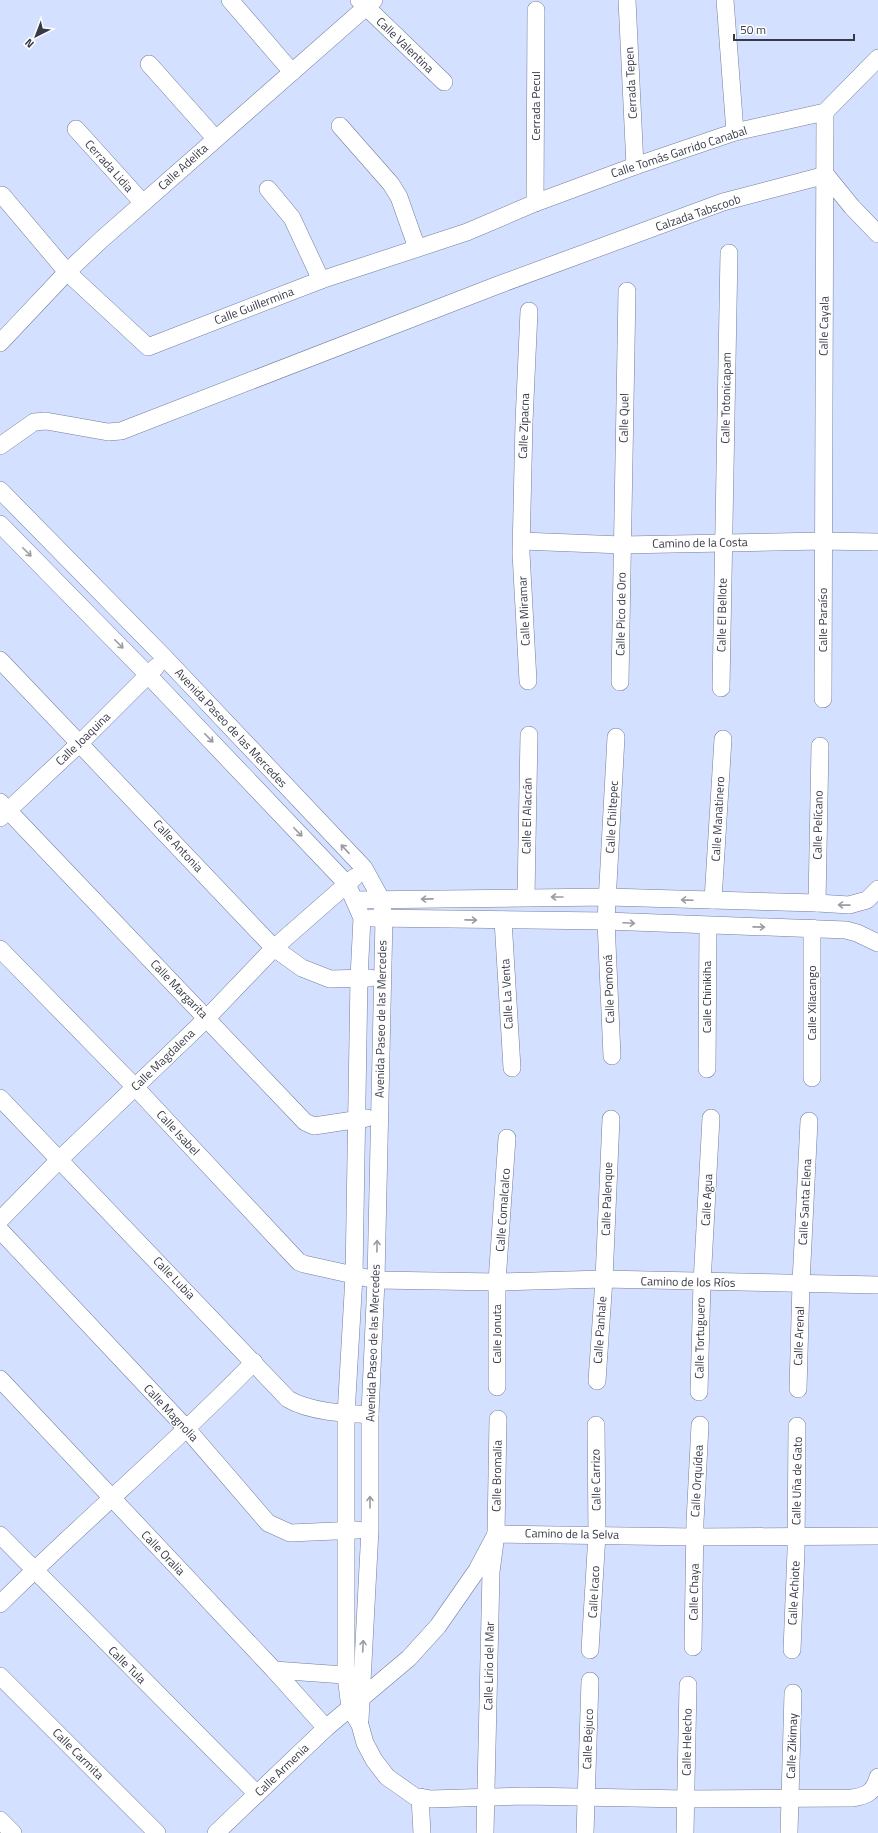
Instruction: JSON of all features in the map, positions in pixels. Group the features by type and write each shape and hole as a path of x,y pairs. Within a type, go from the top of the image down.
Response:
{"street":[{"path":"230,0 292,72"},
{"name":"Cerrada Tepen","path":"627,0 635,166"},
{"path":"725,0 735,132"},
{"name":"Calle Adelita","path":"1,340 67,272 215,138 292,72 366,3"},
{"name":"Calle Valentina","path":"366,3 444,82"},
{"name":"Cerrada Pecul","path":"535,203 536,10"},
{"path":"824,112 878,58"},
{"path":"149,64 215,138"},
{"name":"Calle Tomás Garrido Canabal","path":"466,232 535,203 635,166 735,132 824,112"},
{"name":"Calle Cayala","path":"822,541 826,175 824,112"},
{"path":"340,126 391,184 399,197 417,248"},
{"name":"Cerrada Lidia","path":"76,129 143,203"},
{"path":"826,175 852,207 878,234"},
{"name":"Calzada Tabscoob","path":"0,446 34,422 46,421 108,432 121,431 498,285 723,202 826,175"},
{"path":"268,189 292,218 321,280"},
{"path":"2,195 67,272"},
{"name":"Calle Guillermina","path":"67,272 148,347 321,280 466,232"},
{"name":"Calle Totonicapam","path":"722,543 729,252"},
{"name":"Calle Quel","path":"622,545 627,291"},
{"name":"Calle Zipacna","path":"522,542 524,422 529,312"},
{"name":"Avenida Paseo de las Mercedes","path":"0,490 165,658 364,868 381,900 384,918 376,1280 370,1414 370,1529 354,1676"},
{"name":"Avenida Paseo de las Mercedes","path":"0,524 148,675 347,884 362,918 359,978 354,1276 346,1415 346,1530 355,1704 368,1749 387,1777 401,1788 420,1797"},
{"name":"Camino de la Costa","path":"522,542 622,545 822,541 878,542"},
{"name":"Calle Paraíso","path":"822,541 823,699"},
{"name":"Calle Miramar","path":"522,542 528,681"},
{"name":"Calle El Bellote","path":"721,688 722,543"},
{"name":"Calle Pico de Oro","path":"620,682 622,545"},
{"name":"Calle Joaquina","path":"3,810 80,743 165,658"},
{"name":"Calle Antonia","path":"0,660 274,948 302,968 330,979 382,978"},
{"name":"Calle El Alacrán","path":"526,897 529,734"},
{"name":"Calle Chiltepec","path":"606,922 616,737"},
{"name":"Calle Manatinero","path":"713,900 723,739"},
{"name":"Calle Pelícano","path":"817,903 820,746"},
{"name":"Calle Margarita","path":"3,810 305,1122 314,1126 379,1117"},
{"name":"Calle Magdalena","path":"0,1220 60,1159 206,1019 274,948 364,868"},
{"path":"355,900 608,897 817,903 849,906 866,900 878,889"},
{"path":"362,918 606,922 812,928 846,930 857,933 878,943"},
{"name":"Calle La Venta","path":"503,920 512,1068"},
{"name":"Calle Pomoná","path":"606,922 612,1056"},
{"name":"Calle Chinikiha","path":"707,1069 708,926"},
{"name":"Calle Xilacango","path":"812,928 812,1078"},
{"name":"Calle Isabel","path":"0,949 135,1087 299,1262 309,1266 376,1280 497,1282"},
{"name":"Calle Lubia","path":"0,1098 254,1362 288,1400 346,1415 370,1414"},
{"name":"Calle Palenque","path":"604,1280 611,1118"},
{"name":"Calle Agua","path":"702,1283 711,1118"},
{"name":"Calle Santa Elena","path":"801,1284 809,1121"},
{"name":"Calle Comalcalco","path":"497,1282 507,1138"},
{"name":"Calle Magnolia","path":"0,1230 187,1429 268,1523 290,1533 370,1529"},
{"name":"Camino de los Ríos","path":"497,1282 604,1280 702,1283 878,1285"},
{"name":"Calle Panhale","path":"597,1381 604,1280"},
{"name":"Calle Jonuta","path":"497,1282 497,1387"},
{"name":"Calle Tortuguero","path":"699,1392 702,1283"},
{"name":"Calle Arenal","path":"798,1390 801,1284"},
{"path":"0,1604 110,1498 187,1429 254,1362"},
{"name":"Calle Oralia","path":"0,1379 110,1498 274,1670 326,1728"},
{"name":"Calle Bromalia","path":"496,1534 498,1418"},
{"name":"Calle Carrizo","path":"596,1425 597,1534"},
{"name":"Calle Orquídea","path":"695,1537 700,1425"},
{"name":"Calle Uña de Gato","path":"796,1536 797,1426"},
{"path":"355,1704 409,1658 438,1626 477,1570 496,1534"},
{"name":"Camino de la Selva","path":"496,1534 597,1534 695,1537 878,1536"},
{"name":"Calle Lirio del Mar","path":"484,1833 491,1572 496,1534"},
{"name":"Calle Icaco","path":"590,1650 597,1534"},
{"name":"Calle Tula","path":"0,1535 33,1571 257,1794"},
{"name":"Calle Achiote","path":"792,1650 796,1536"},
{"name":"Calle Chaya","path":"693,1647 695,1537"},
{"path":"274,1670 354,1676"},
{"name":"Calle Carmita","path":"0,1676 157,1833"},
{"name":"Calle Bejuco","path":"585,1833 590,1681"},
{"name":"Calle Helecho","path":"686,1833 688,1685"},
{"name":"Calle Zikimay","path":"789,1833 793,1693"},
{"name":"Calle Armenia","path":"216,1833 326,1728 355,1704"},
{"path":"422,1833 420,1797 431,1799 586,1797 686,1799 852,1798 864,1796 875,1789 878,1777"},
{"path":"0,1820 13,1833"}]}
